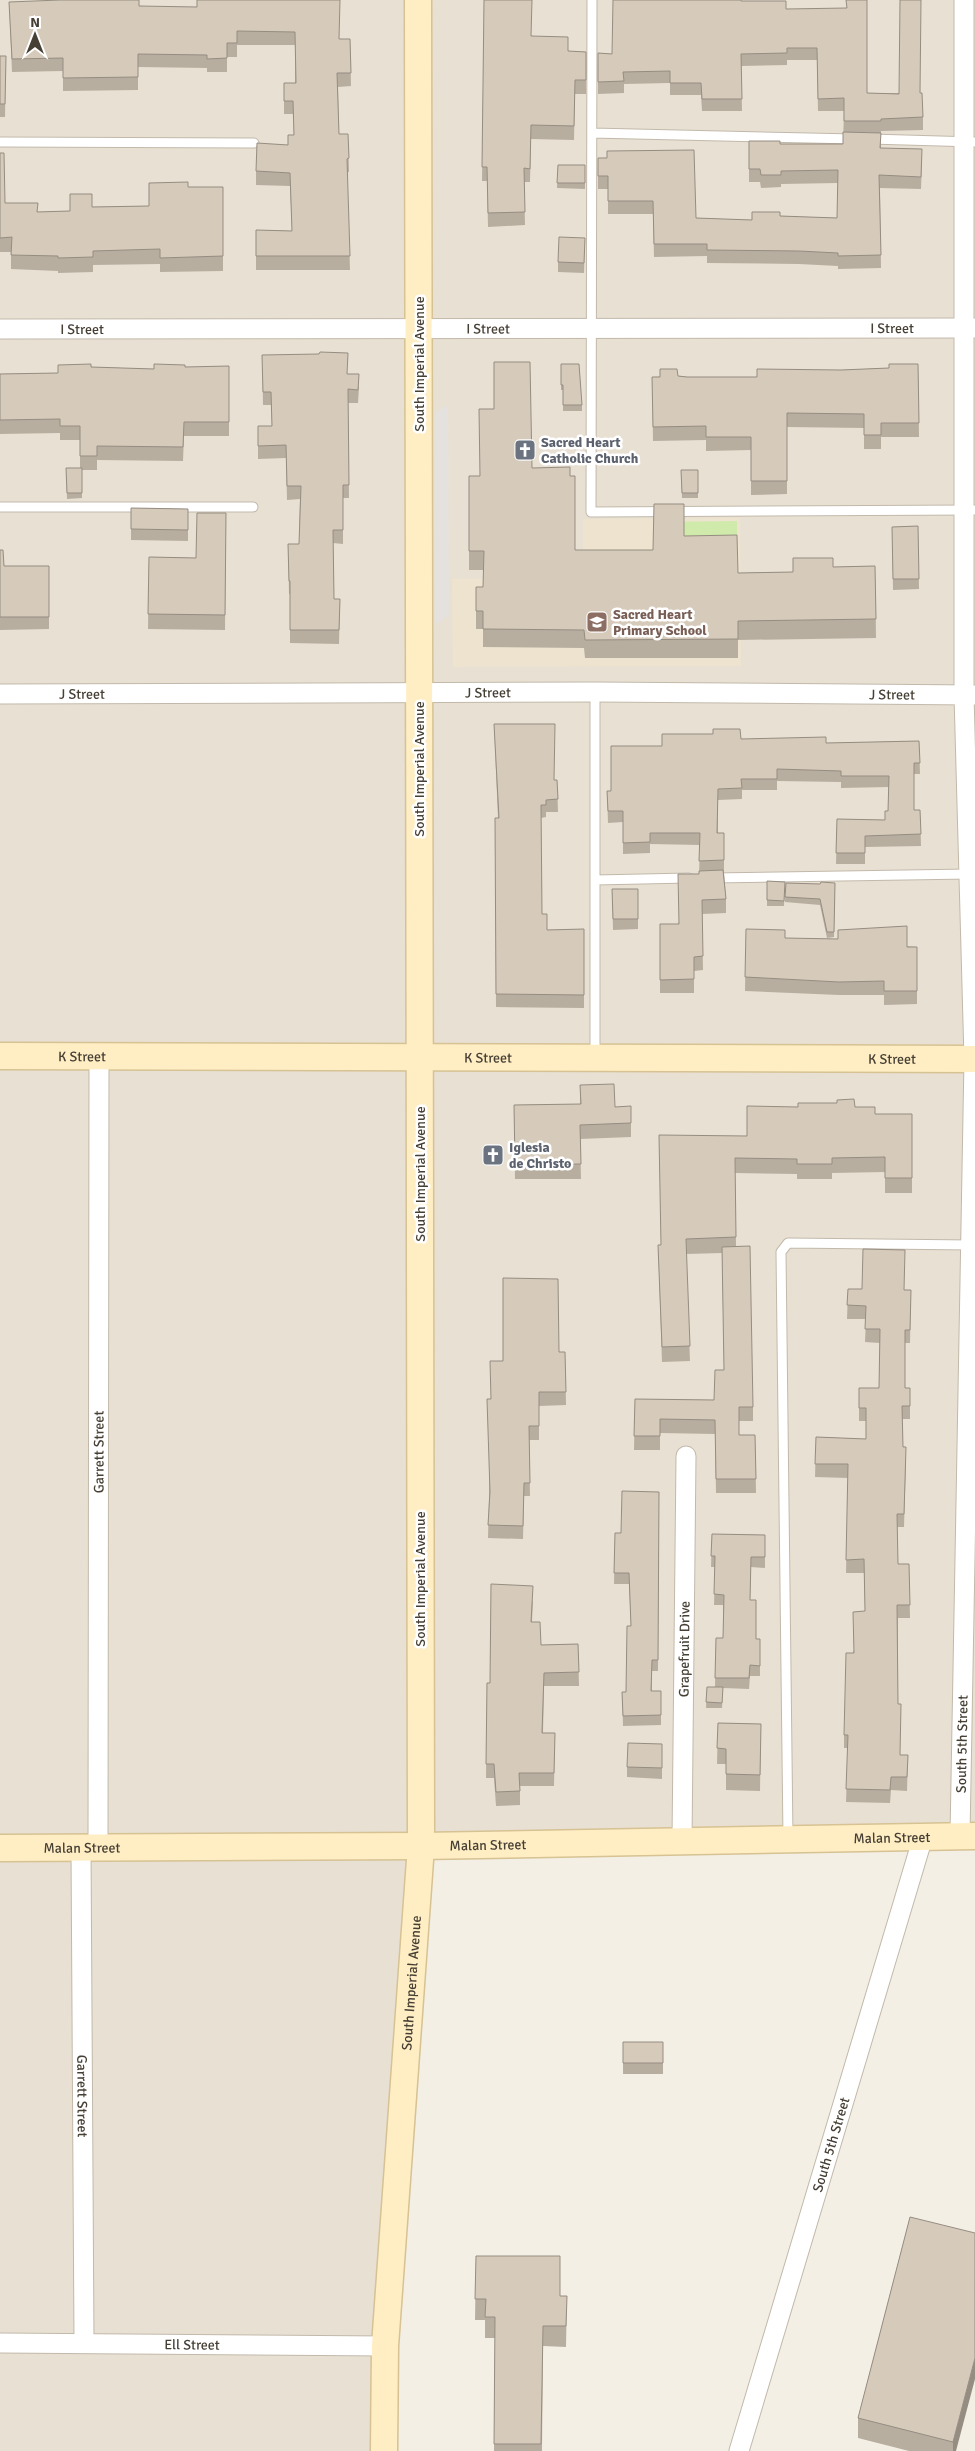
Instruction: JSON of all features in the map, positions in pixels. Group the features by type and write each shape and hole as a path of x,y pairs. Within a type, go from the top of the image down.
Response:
{"main road":[{"name":"South Imperial Avenue","path":"384,2451 385,2346 421,1846 418,0"},
{"name":"K Street","path":"0,1056 974,1059"},
{"name":"Malan Street","path":"0,1848 421,1846 968,1836"}],"street":[{"name":"South 5th Street","path":"964,0 970,142 970,695 974,1059 968,1836"},
{"name":"I Street","path":"0,329 970,328"},
{"name":"J Street","path":"0,694 595,692 970,695"},
{"name":"Garrett Street","path":"84,2342 99,1056"},
{"name":"Grapefruit Drive","path":"682,1842 686,1456"},
{"name":"South 5th Street","path":"740,2451 922,1837"},
{"name":"Ell Street","path":"0,2343 84,2342 385,2346"}],"lane":[{"path":"592,0 591,512 970,510"},
{"path":"592,132 970,142"},
{"path":"0,142 254,142"},
{"path":"0,508 253,507"},
{"path":"595,692 595,1058"},
{"path":"595,880 972,874"},
{"path":"788,1840 781,1252 788,1243 972,1244"}],"shaded area":[{"path":"0,0 975,0 975,1835 0,1838"},
{"path":"448,405 449,615 435,625 435,413"},
{"name":"Sacred Heart Primary School","path":"740,518 741,666 453,667 452,579 583,579 583,519"},
{"path":"0,1845 421,1846 384,2451 0,2451"}],"green space":[{"path":"737,521 737,554 653,554 653,522"}],"building":[{"path":"139,0 139,6 197,7 197,0 340,0 339,39 350,39 351,73 337,73 339,134 348,134 350,256 256,256 256,230 292,231 290,173 256,171 257,143 288,145 288,135 294,135 293,101 284,101 284,83 296,83 295,32 237,31 237,43 227,43 227,58 207,59 207,55 138,54 138,77 63,78 63,58 12,59 9,2"},
{"path":"484,0 532,0 531,36 568,37 568,51 586,52 586,80 575,80 574,126 531,125 530,169 524,168 525,212 488,213 487,167 482,167"},
{"path":"613,0 786,1 786,9 847,8 846,0 867,0 867,93 899,94 900,0 921,0 920,93 922,93 923,117 881,119 881,121 844,121 844,98 818,99 817,48 787,48 787,53 741,54 742,99 702,99 701,83 670,83 670,71 623,72 624,81 598,82 598,53 612,54"},
{"path":"0,56 6,56 5,104 0,104"},
{"path":"843,132 881,133 880,148 922,149 921,177 879,175 881,255 838,256 838,253 799,251 707,250 707,244 654,244 653,201 608,201 608,176 598,176 598,158 607,158 607,151 694,150 696,218 752,220 752,212 780,212 780,216 837,218 838,170 781,171 781,175 761,175 760,169 749,169 749,141 780,141 780,144 843,144"},
{"path":"0,153 4,153 5,203 38,203 37,212 70,211 70,194 92,194 92,207 149,206 149,183 188,182 188,187 223,187 223,256 160,258 160,249 93,251 93,257 58,258 58,256 11,255 12,237 0,238"},
{"path":"558,165 585,165 585,183 557,183"},
{"path":"559,237 585,238 584,263 558,262"},
{"path":"320,352 348,353 347,374 359,374 358,390 348,389 349,485 343,485 343,530 333,530 334,599 340,599 339,630 290,630 288,544 299,544 301,486 287,486 286,445 258,446 258,426 272,426 271,392 263,392 262,355 319,354"},
{"path":"494,362 530,362 532,468 570,467 570,476 575,476 575,550 653,550 654,504 684,504 684,536 737,535 738,573 793,572 793,558 833,558 833,567 875,566 876,619 738,621 738,639 585,640 584,630 483,629 483,611 476,611 476,587 483,587 484,551 469,551 469,476 480,476 479,409 494,409"},
{"path":"91,364 91,367 154,369 154,364 185,365 185,367 229,366 229,422 184,422 183,447 97,446 97,456 80,456 80,426 60,426 60,419 0,420 0,374 58,373 58,365"},
{"path":"561,364 579,364 582,405 563,405"},
{"path":"889,364 918,364 919,423 881,423 881,435 864,435 864,414 787,413 787,481 751,481 751,437 706,437 706,426 653,427 652,377 660,377 660,369 677,369 678,376 687,377 757,377 757,369 841,370 889,368"},
{"path":"66,468 82,468 82,493 67,493"},
{"path":"681,470 698,470 698,493 682,493"},
{"path":"131,508 188,509 188,530 131,529"},
{"path":"197,513 226,513 225,615 148,614 149,557 196,558"},
{"path":"918,526 919,579 893,579 892,527"},
{"path":"0,550 3,550 4,566 49,566 49,617 0,617"},
{"path":"494,724 555,724 554,780 557,780 558,799 546,800 546,805 541,805 542,914 547,914 547,930 584,929 584,995 496,994 495,818 499,818"},
{"path":"713,729 740,729 741,739 826,737 826,743 919,741 920,763 914,763 914,810 920,810 921,834 865,836 865,853 836,853 837,819 885,820 885,811 888,811 889,776 841,776 841,771 777,769 777,779 741,779 742,788 718,789 717,833 724,833 724,860 699,861 700,833 650,833 650,842 623,843 623,811 608,811 607,791 611,791 611,746 662,746 662,734 713,734"},
{"path":"723,870 726,899 702,900 703,956 694,957 694,979 660,980 660,924 679,924 678,874 699,874 699,871"},
{"path":"767,881 785,882 784,901 767,900"},
{"path":"821,882 835,883 834,932 827,932 820,899 785,897 786,883 820,884"},
{"path":"612,889 638,889 638,919 613,919"},
{"path":"907,926 907,947 917,947 917,991 884,991 884,981 839,982 745,977 746,929 785,930 785,938 838,939 838,930"},
{"path":"614,1084 615,1107 631,1106 631,1123 580,1125 581,1164 515,1165 514,1105 581,1104 580,1085"},
{"path":"854,1099 855,1107 875,1107 875,1114 912,1114 912,1178 885,1178 885,1157 832,1158 832,1164 797,1164 797,1159 735,1158 736,1237 686,1239 690,1346 662,1347 658,1245 661,1245 659,1135 747,1136 747,1106 798,1107 798,1103 837,1103 837,1100"},
{"path":"750,1246 753,1407 739,1407 739,1435 755,1435 756,1479 716,1479 715,1420 660,1419 660,1436 634,1436 635,1399 714,1400 715,1370 724,1370 722,1247"},
{"path":"863,1249 905,1250 904,1290 911,1290 910,1330 905,1330 905,1388 910,1388 910,1406 902,1406 903,1447 906,1447 904,1514 897,1514 898,1564 909,1564 910,1605 897,1605 898,1704 901,1704 900,1755 908,1755 907,1777 891,1777 890,1790 846,1789 848,1735 844,1735 846,1653 854,1653 853,1612 865,1611 864,1559 846,1560 848,1464 815,1464 816,1437 866,1439 866,1408 859,1408 859,1388 879,1388 880,1329 865,1329 866,1306 847,1305 848,1289 862,1289"},
{"path":"503,1278 558,1279 559,1352 565,1352 566,1392 539,1392 539,1426 529,1426 530,1483 524,1483 523,1526 488,1525 490,1492 487,1399 491,1399 490,1361 503,1361"},
{"path":"622,1491 659,1492 658,1660 652,1660 651,1691 661,1691 661,1715 623,1716 622,1692 626,1692 627,1626 631,1626 629,1573 614,1573 615,1533 621,1533"},
{"path":"712,1534 765,1535 765,1557 751,1557 750,1600 756,1600 756,1639 760,1639 760,1666 750,1665 749,1678 715,1678 716,1638 723,1638 724,1595 714,1594 715,1556 711,1556"},
{"path":"491,1584 533,1586 531,1622 540,1622 541,1645 578,1644 579,1672 544,1673 542,1733 555,1733 554,1773 519,1773 520,1791 496,1792 494,1764 486,1764 487,1683 490,1683"},
{"path":"707,1687 723,1687 722,1703 706,1702"},
{"path":"718,1723 761,1724 760,1775 726,1774 726,1749 717,1748"},
{"path":"628,1743 662,1744 662,1768 627,1767"},
{"path":"623,2042 663,2042 663,2063 623,2063"},
{"path":"910,2217 975,2233 975,2358 953,2442 858,2418"},
{"path":"476,2256 560,2256 560,2296 567,2296 566,2326 543,2326 541,2444 494,2444 495,2317 485,2317 486,2299 475,2299"}],"place":[{"name":"Sacred Heart Catholic Church","path":"525,450"},
{"name":"Sacred Heart Primary School","path":"597,622"},
{"name":"Iglesia de Christo","path":"493,1155"}]}
